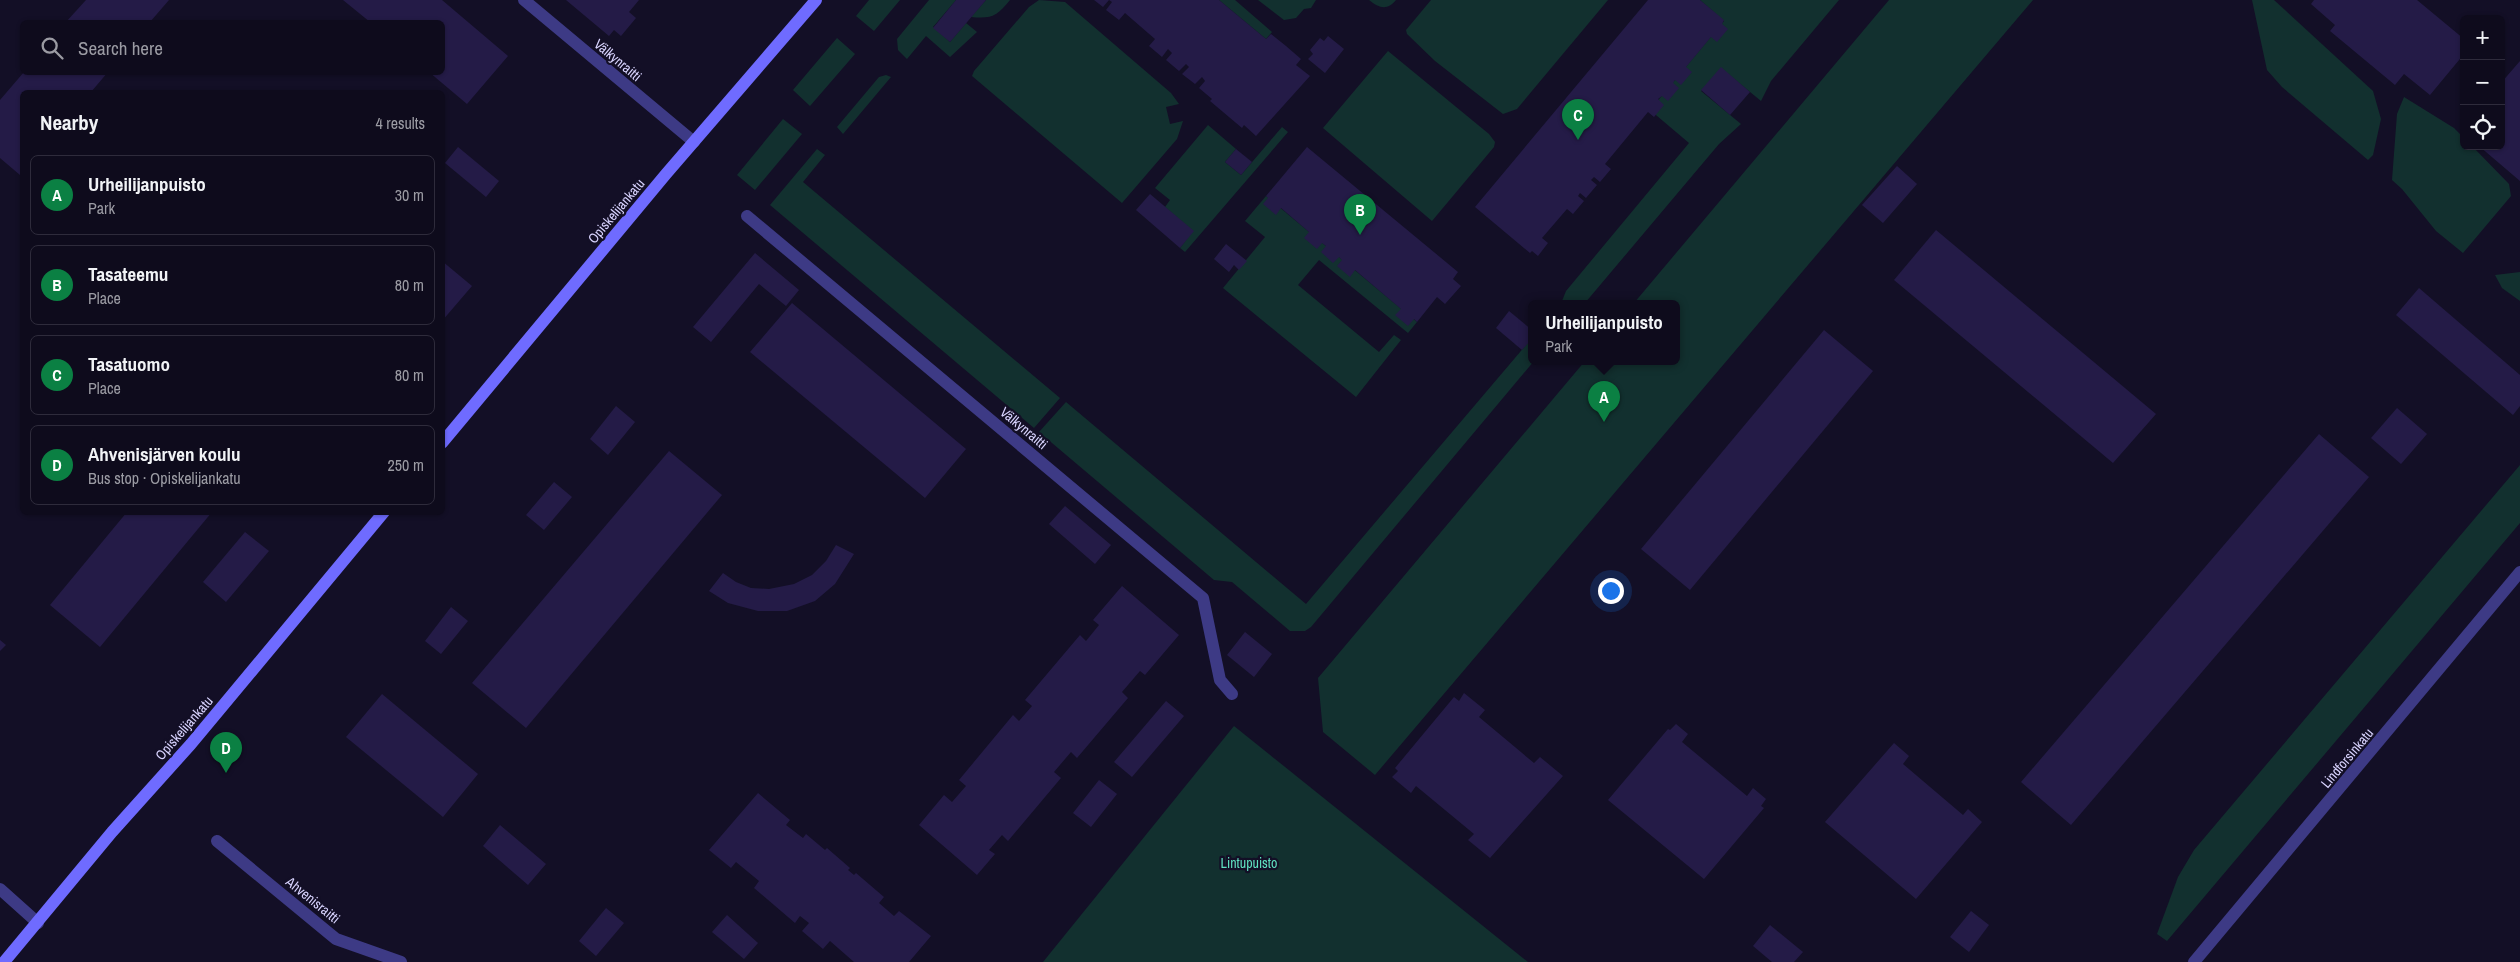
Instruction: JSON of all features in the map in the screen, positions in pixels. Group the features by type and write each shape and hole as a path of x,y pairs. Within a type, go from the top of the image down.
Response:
{"main road":[{"name":"Opiskelijankatu","path":"445,439 694,142 816,0"},
{"name":"Opiskelijankatu","path":"4,962 112,832 191,744 382,515"}],"street":[{"name":"Välkynraitti","path":"524,0 694,142"},
{"name":"Välkynraitti","path":"747,216 1203,598 1220,680 1232,694"},
{"name":"Lindforsinkatu","path":"2194,962 2520,572"},
{"name":"Ahvenisraitti","path":"217,841 336,939 401,962"},
{"path":"0,890 38,923"}],"green space":[{"path":"869,0 900,0 874,31 856,16"},
{"path":"929,0 956,0 933,27 950,42 966,23 977,32 950,57 926,36 907,59 898,50 897,39"},
{"path":"986,0 1010,0 994,15 989,17 971,17"},
{"path":"1039,0 1065,2 1171,93 1179,104 1166,107 1170,124 1183,121 1177,139 1122,203 972,76 974,71 1029,7"},
{"path":"1219,0 1235,0 1272,32 1266,39"},
{"path":"1258,0 1316,0 1311,8 1304,9 1296,18 1284,20"},
{"path":"1369,0 1396,0 1389,6 1383,7"},
{"path":"1431,0 1608,0 1517,109 1503,114 1435,61 1407,34 1406,30"},
{"path":"1700,0 1839,0 1771,81 1761,101 1721,68 1701,91 1741,124 1719,144 1588,300 1562,300 1566,291 1689,143 1650,110 1724,21"},
{"path":"1889,0 2033,0 1375,775 1323,732 1318,678 1582,365 1680,365 1680,300 1637,300"},
{"path":"2252,0 2274,0 2373,91 2381,119 2373,155 2368,160 2282,87 2267,70"},
{"path":"837,38 855,54 810,106 793,90"},
{"path":"1388,51 1489,134 1495,142 1494,147 1432,221 1323,128"},
{"path":"886,75 891,77 843,134 837,127 879,77"},
{"path":"2404,97 2454,128 2460,134 2460,150 2476,150 2509,184 2511,196 2463,253 2436,231 2402,189 2392,180 2397,114"},
{"path":"783,119 802,134 755,190 737,175"},
{"path":"1208,125 1236,149 1225,162 1241,175 1282,127 1288,132 1185,252 1180,248 1193,231 1165,207 1170,200 1155,188"},
{"path":"817,149 825,155 803,182 1060,398 1034,428 770,205"},
{"path":"1266,196 1417,322 1408,333 1319,260 1298,285 1379,352 1394,335 1401,340 1356,397 1223,288 1265,237 1245,221"},
{"path":"2520,272 2520,301 2502,288 2495,275"},
{"path":"1528,343 1528,365 1531,365 1311,627 1305,631 1290,631 1232,582 1214,580 1039,432 1066,402 1306,604"},
{"path":"2520,465 2520,523 2167,941 2157,934 2178,877 2194,850"},
{"name":"Lintupuisto","path":"1234,726 1528,962 1043,962"}],"building":[{"path":"86,0 169,0 152,20 68,20"},
{"path":"343,0 442,0 508,56 467,104 433,75 445,75 445,20 368,20"},
{"path":"566,0 639,0 629,12 636,18 621,36 614,30 609,36"},
{"path":"956,0 986,0 950,42 933,28"},
{"path":"1094,0 1109,0 1103,7"},
{"path":"1109,0 1219,0 1266,39 1271,34 1286,46 1301,59 1296,65 1310,76 1256,136 1244,125 1242,128 1210,101 1212,99 1199,88 1205,81 1202,77 1195,84 1182,74 1189,67 1186,64 1179,71 1166,60 1172,53 1168,49 1162,57 1149,46 1155,39 1125,13 1119,20 1106,10 1112,2"},
{"path":"1648,0 1700,0 1724,20 1722,24 1728,29 1717,42 1711,37 1686,67 1692,72 1681,85 1675,80 1673,83 1679,88 1668,101 1662,96 1658,99 1664,105 1654,117 1648,112 1605,164 1611,169 1600,182 1594,177 1591,180 1597,185 1586,198 1580,193 1578,196 1584,201 1573,214 1567,209 1542,238 1548,243 1538,256 1532,251 1530,253 1475,207"},
{"path":"2314,0 2417,0 2460,36 2460,59 2430,95 2404,74 2395,85 2330,31 2335,25 2311,4"},
{"path":"1328,36 1344,49 1325,73 1308,59 1313,54 1310,50 1320,38 1324,41"},
{"path":"2520,61 2520,181 2484,150 2505,150 2505,78"},
{"path":"1721,67 1750,92 1730,115 1701,90"},
{"path":"21,75 105,75 93,90 20,90 20,175 0,158 0,100"},
{"path":"458,147 499,181 486,197 445,163"},
{"path":"1307,147 1458,272 1453,279 1461,286 1445,304 1437,297 1417,322 1414,319 1408,326 1395,315 1401,309 1355,270 1350,277 1337,266 1342,260 1339,257 1333,263 1321,252 1326,246 1322,243 1317,249 1304,238 1309,232 1281,208 1276,215 1263,204 1268,198 1266,196"},
{"path":"1236,149 1252,162 1241,175 1225,162"},
{"path":"1897,166 1917,184 1883,223 1862,205"},
{"path":"1150,194 1194,231 1180,248 1136,210"},
{"path":"1936,230 2156,414 2113,463 1894,280"},
{"path":"1226,244 1247,261 1239,270 1234,265 1229,272 1214,259"},
{"path":"755,253 799,290 786,306 759,284 711,342 693,327"},
{"path":"445,264 472,286 445,318"},
{"path":"2419,288 2520,375 2520,406 2513,415 2396,315"},
{"path":"792,303 966,449 925,498 750,352"},
{"path":"1509,311 1528,327 1528,343 1522,350 1496,328"},
{"path":"1824,330 1873,371 1690,590 1641,549"},
{"path":"616,406 635,422 608,455 590,439"},
{"path":"2397,408 2427,434 2401,464 2371,438"},
{"path":"2319,434 2369,477 2071,825 2021,782"},
{"path":"669,451 722,495 526,728 472,683"},
{"path":"554,482 572,497 544,530 526,515"},
{"path":"1065,506 1111,545 1095,564 1049,524"},
{"path":"125,515 210,515 100,647 50,605"},
{"path":"245,532 269,551 226,602 203,582"},
{"path":"836,545 854,554 835,584 815,601 787,611 758,611 728,603 709,591 723,573 736,582 751,588 769,589 794,584 812,575 826,561"},
{"path":"1122,586 1179,635 1145,675 1140,671 1122,692 1128,698 1077,758 1071,752 1054,772 1061,778 1008,841 1002,835 989,850 995,854 977,875 919,825 944,795 952,802 966,786 959,780 1013,715 1019,721 1032,706 1025,700 1080,635 1086,641 1099,625 1093,620"},
{"path":"451,607 468,621 441,654 425,641"},
{"path":"1245,632 1272,654 1254,677 1227,655"},
{"path":"0,640 6,645 0,651"},
{"path":"1464,693 1485,710 1479,717 1534,763 1540,757 1563,776 1490,858 1468,840 1474,834 1416,786 1411,793 1392,777 1398,771 1395,768 1454,697 1459,701"},
{"path":"382,694 478,774 443,817 346,737"},
{"path":"1166,701 1184,716 1132,777 1114,762"},
{"path":"1676,724 1688,734 1682,742 1747,796 1753,788 1766,799 1761,806 1764,808 1704,879 1608,800 1668,729 1670,730"},
{"path":"1894,743 1909,756 1903,764 1963,815 1968,809 1982,822 1916,899 1825,822"},
{"path":"1099,780 1117,794 1091,827 1073,813"},
{"path":"758,793 790,820 786,825 803,838 806,834 825,850 827,848 850,868 848,870 854,875 856,873 884,897 879,903 894,916 899,911 931,936 909,962 854,962 830,941 823,949 802,931 809,923 800,916 795,923 754,888 759,881 736,862 731,868 709,850"},
{"path":"500,825 546,864 528,885 483,846"},
{"path":"606,908 624,923 596,956 579,941"},
{"path":"1971,911 1989,925 1969,952 1950,937"},
{"path":"727,915 758,943 744,959 712,932"},
{"path":"1770,925 1803,952 1794,962 1772,962 1753,946"}],"place":[{"name":"Tasatuomo","path":"1578,140"},
{"name":"Tasateemu","path":"1360,235"},
{"name":"Urheilijanpuisto","path":"1604,422"},
{"name":"Ahvenisjärven koulu","path":"226,773"}]}
